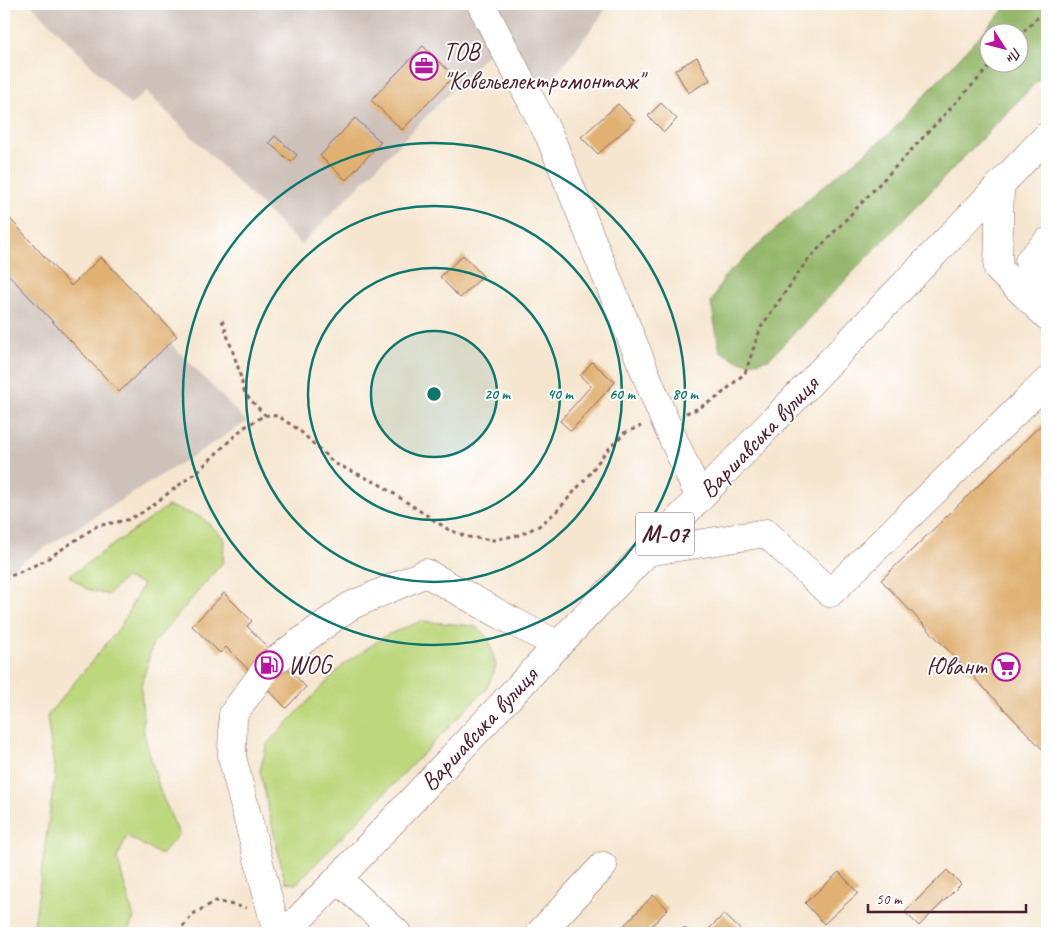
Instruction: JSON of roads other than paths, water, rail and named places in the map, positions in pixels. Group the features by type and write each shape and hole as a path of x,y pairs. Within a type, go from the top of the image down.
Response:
{"main road":[{"path":"481,4 550,137 664,419 700,498"},
{"name":"Варшавська вулиця","path":"278,926 338,879 558,644 1047,136"},
{"path":"1000,185 998,269 1047,316"},
{"path":"1047,242 1029,260 1047,279"},
{"path":"647,552 766,533 830,593 1047,381"},
{"path":"278,926 232,757 233,714 269,666 350,606 426,573 512,621 558,644"},
{"path":"540,933 603,866"},
{"path":"338,879 397,933"}],"place":[{"name":"ТОВ \"Ковельелектромонтаж\"","path":"424,66"},
{"name":"WOG","path":"269,665"},
{"name":"Ювант","path":"1006,667"}]}
